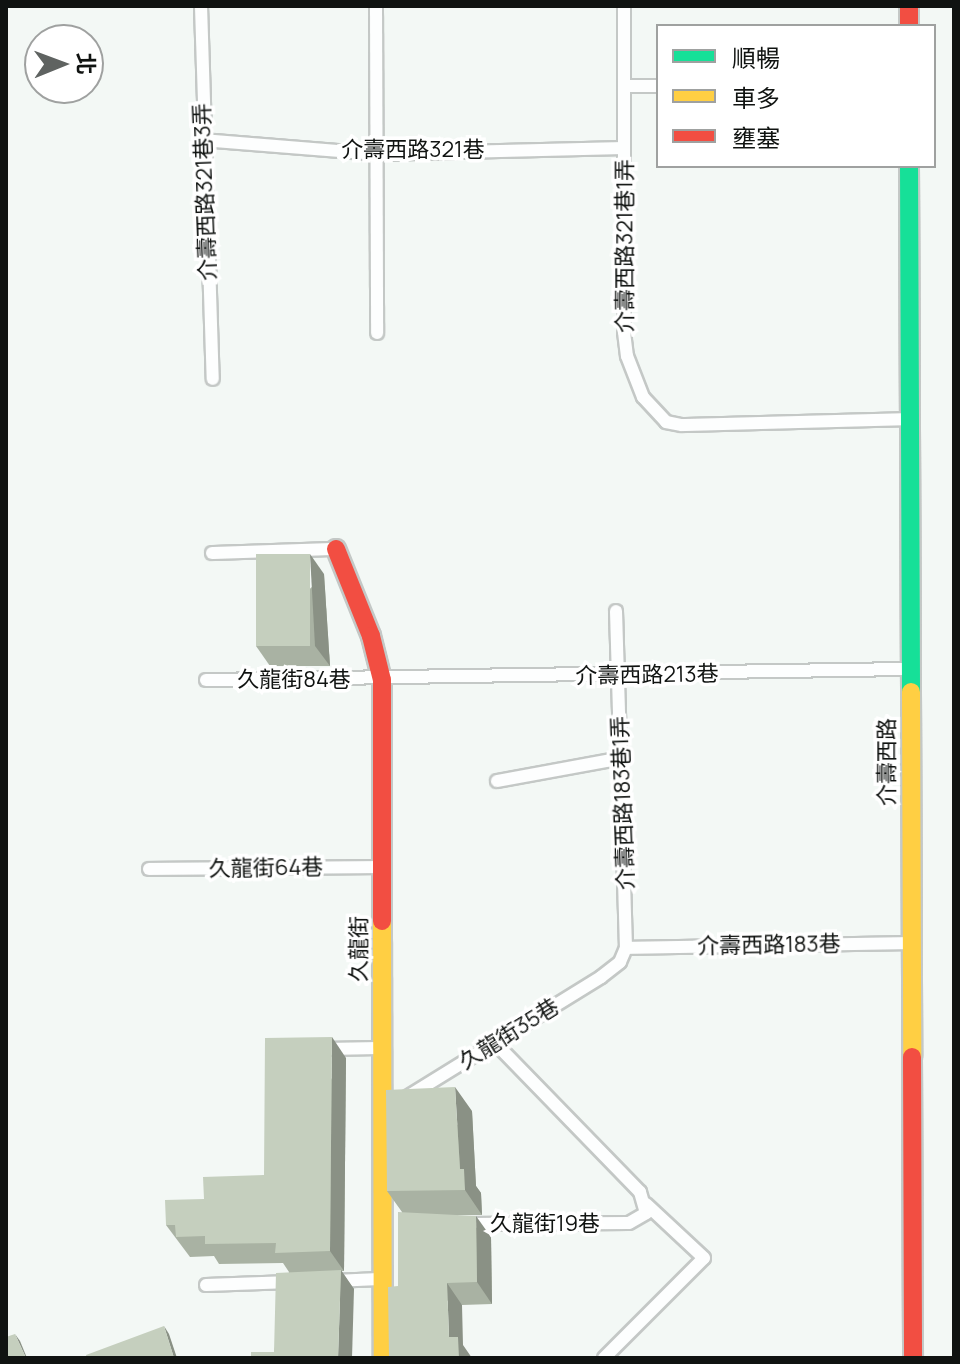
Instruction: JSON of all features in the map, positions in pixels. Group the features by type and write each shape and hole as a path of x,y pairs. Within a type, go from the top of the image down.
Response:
{"main road":[{"name":"介壽西路","path":"909,168 913,1358"},
{"name":"久龍街","path":"336,549 371,636 382,680 383,1112 390,1224 383,1279 383,1358"}],"lane":[{"name":"介壽西路321巷3弄","path":"201,6 202,140 213,379"},
{"path":"376,6 377,333"},
{"name":"介壽西路321巷1弄","path":"624,6 627,356 655,414 682,425 910,419"},
{"path":"624,86 656,86"},
{"name":"介壽西路321巷","path":"202,140 377,154 624,148"},
{"path":"212,553 336,549"},
{"name":"介壽西路183巷1弄","path":"616,611 626,948"},
{"name":"介壽西路213巷","path":"382,680 911,669"},
{"name":"久龍街84巷","path":"206,680 382,680"},
{"path":"497,781 622,758"},
{"name":"久龍街64巷","path":"149,869 383,867"},
{"name":"介壽西路183巷","path":"626,948 912,943"},
{"name":"久龍街35巷","path":"383,1112 601,977 620,962 626,948"},
{"path":"495,1043 646,1204 704,1258 604,1358"},
{"path":"306,1049 383,1048"},
{"name":"久龍街19巷","path":"460,1224 629,1223 646,1213 646,1204"},
{"path":"324,1281 383,1279"},
{"path":"206,1285 309,1281"}],"building":[{"path":"256,554 310,554 310,646 256,646"},
{"path":"332,1037 330,1251 275,1253 276,1243 205,1244 205,1236 176,1237 175,1225 166,1225 165,1200 204,1199 203,1177 264,1175 265,1038"},
{"path":"455,1087 460,1169 464,1169 465,1190 387,1191 386,1090"},
{"path":"398,1212 476,1216 477,1282 447,1283 449,1337 458,1337 459,1358 389,1358 388,1287 398,1286"},
{"path":"341,1270 338,1358 251,1358 251,1352 274,1352 276,1273"},
{"path":"164,1326 174,1358 87,1358 86,1355"},
{"path":"15,1334 26,1358 6,1358 6,1337"}],"traffic: fast":[{"path":"909,168 911,692"}],"traffic: slow":[{"path":"911,692 912,1057"},
{"path":"382,921 383,1358"}],"traffic: jam":[{"path":"909,6 909,24"},
{"path":"336,549 371,636 382,680 382,921"},
{"path":"912,1057 913,1358"}]}
